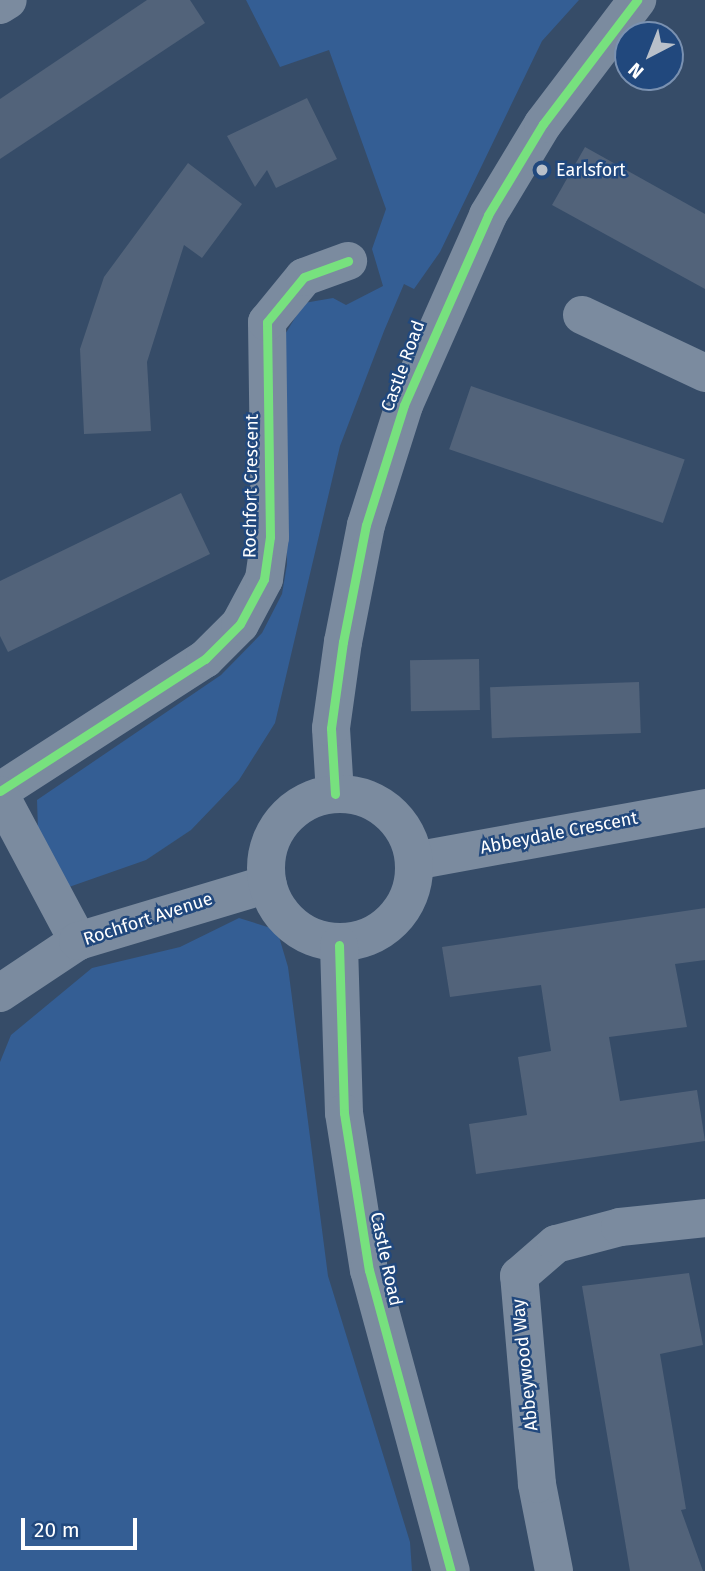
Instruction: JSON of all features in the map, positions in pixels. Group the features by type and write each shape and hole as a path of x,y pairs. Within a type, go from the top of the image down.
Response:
{"street":[{"path":"0,5 8,0"},
{"name":"Castle Road","path":"335,794 331,728 343,642 366,525 404,405 488,215 550,113 637,0"},
{"name":"Rochfort Crescent","path":"0,793 205,659 240,624 264,579 270,537 267,322 304,277 348,261"},
{"path":"582,315 705,373"},
{"path":"0,793 78,941"},
{"path":"335,794 381,806 398,821 414,861 412,885 396,916 368,937 339,945 288,920 268,884 266,862 282,822 298,807 335,794"},
{"name":"Abbeydale Crescent","path":"414,861 705,808"},
{"name":"Rochfort Avenue","path":"0,993 78,941 268,884"},
{"name":"Castle Road","path":"339,945 344,1114 369,1270 451,1571"},
{"name":"Abbeywood Way","path":"554,1571 537,1484 519,1276 555,1244 620,1227 705,1219"}],"shaded area":[{"path":"246,0 579,0 542,41 440,252 414,289 404,284 384,331 340,446 275,723 239,780 191,830 146,860 69,887 38,830 37,800 221,675 262,633 282,594 287,564 284,336 304,303 333,298 346,305 383,286 372,249 386,209 329,50 280,67"},
{"path":"239,918 277,930 288,967 328,1276 410,1542 412,1571 0,1571 0,1062 11,1035 92,968 180,947"}],"building":[{"path":"147,0 190,0 205,23 0,159 0,99"},
{"path":"307,98 337,159 276,188 267,170 255,187 227,136"},
{"path":"585,147 705,214 705,289 552,205"},
{"path":"188,163 242,204 202,258 184,245 147,362 151,431 84,434 80,349 104,277"},
{"path":"471,386 685,460 663,523 449,449"},
{"path":"181,493 210,554 8,652 0,636 0,581"},
{"path":"479,659 480,710 411,711 410,660"},
{"path":"639,682 641,733 492,738 490,687"},
{"path":"705,908 705,960 675,964 687,1027 609,1037 620,1101 697,1090 705,1141 476,1174 469,1124 527,1115 518,1057 551,1051 541,985 450,997 442,947"},
{"path":"689,1273 703,1345 660,1354 686,1509 681,1510 703,1571 630,1571 582,1286"}],"cycle path":[{"path":"335,794 331,728 343,642 366,525 404,405 488,215 543,124 637,0"},
{"path":"0,791 205,659 240,624 264,579 270,537 267,322 304,277 348,261"},
{"path":"339,945 344,1113 369,1270 451,1571"}],"place":[{"name":"Earlsfort","path":"542,170"}]}
